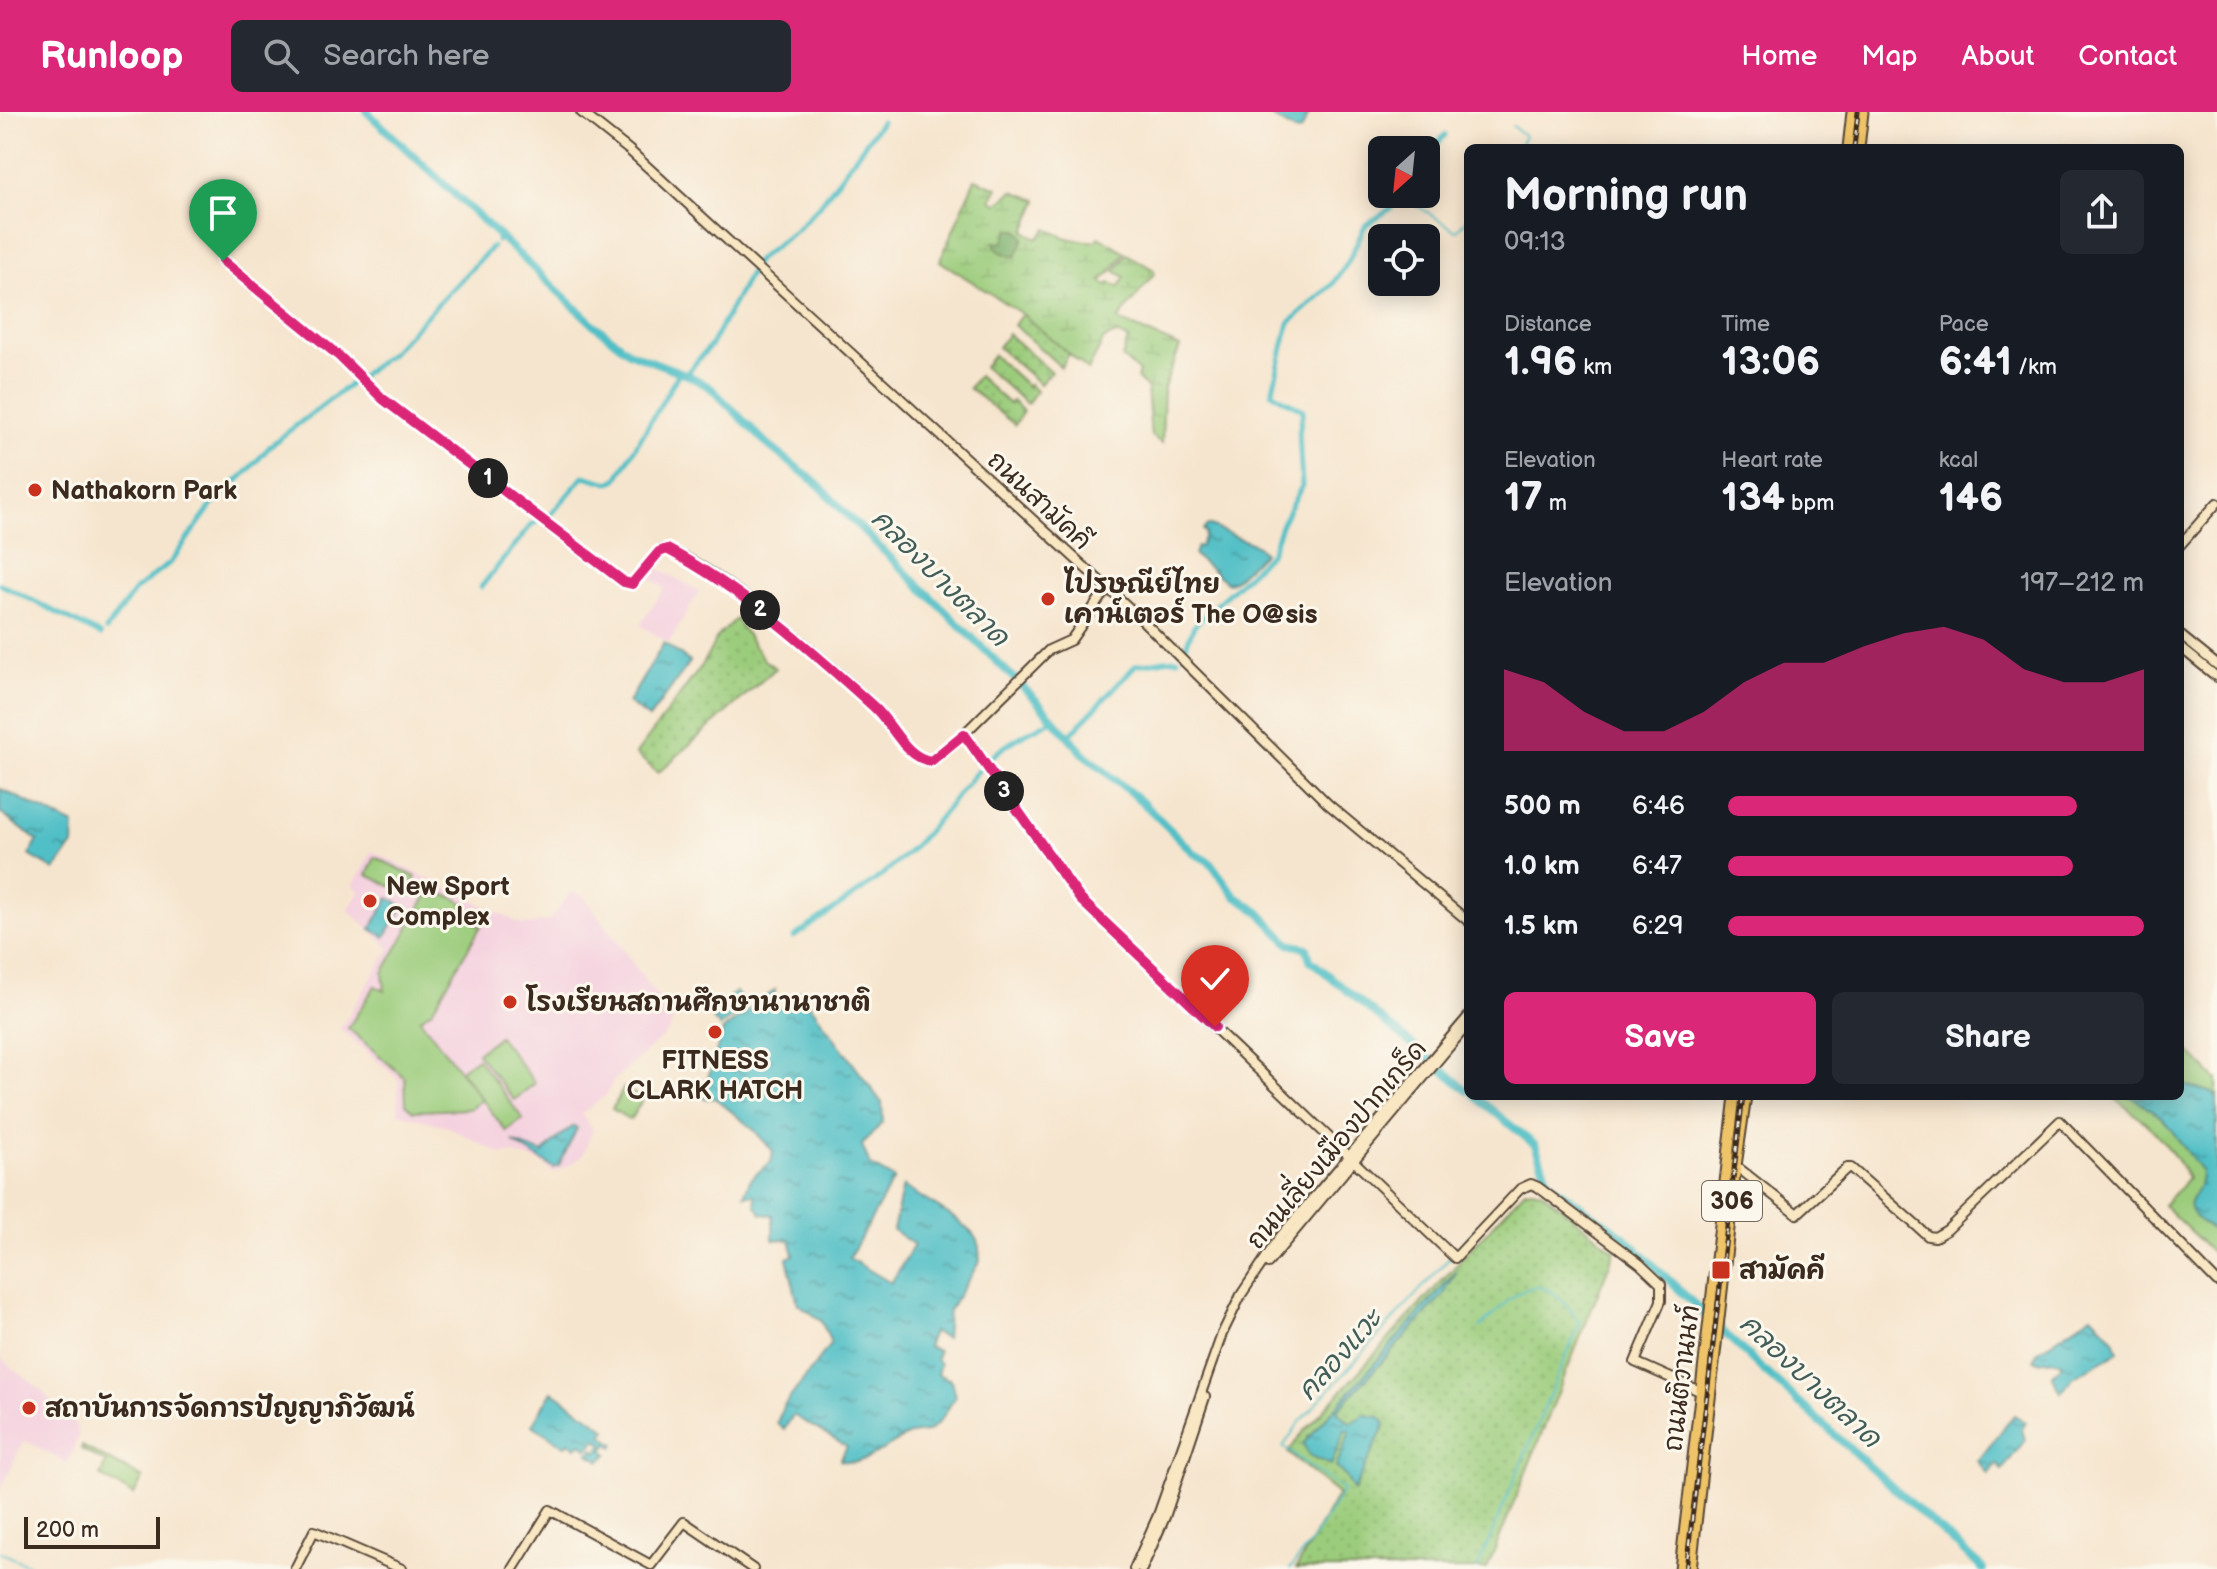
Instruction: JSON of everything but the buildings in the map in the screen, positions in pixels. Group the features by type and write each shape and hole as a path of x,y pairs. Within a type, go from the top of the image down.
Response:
{"main road":[{"path":"1848,144 1852,112"},
{"path":"1859,144 1863,112"},
{"name":"ถนนติวานนท์","path":"1691,1569 1735,1100"},
{"name":"ถนนติวานนท์","path":"1716,1304 1745,1100"},
{"name":"ถนนติวานนท์","path":"1680,1569 1702,1392 1712,1341"},
{"path":"1683,1544 1694,1549"}],"street":[{"name":"ถนนสามัคคี","path":"582,112 629,150 1107,588 1328,804 1464,918"},
{"path":"223,261 383,399 628,585 663,549 707,572 821,658 878,710 913,754 926,761 931,761 964,734 1049,650 1071,640 1107,588"},
{"path":"2184,540 2217,503"},
{"path":"2184,638 2217,665"},
{"path":"2184,650 2217,677"},
{"path":"964,734 1080,899 1453,1256 1520,1189 1531,1184 1538,1187 1640,1264 1661,1284 1661,1301 1635,1362 1702,1392"},
{"name":"ถนนเลี่ยงเมืองปากเกร็ด","path":"1134,1569 1158,1515 1222,1334 1241,1295 1279,1238 1430,1067 1464,1022"},
{"name":"ถนนเลี่ยงเมืองปากเกร็ด","path":"1438,1057 1464,1029"},
{"path":"1736,1166 1797,1214 1847,1168 1851,1168 1928,1236 1935,1237 1949,1229 2060,1121 2217,1282"},
{"name":"ถนนเลี่ยงเมืองปากเกร็ด","path":"1142,1569 1165,1517 1227,1335 1269,1262 1350,1158"},
{"path":"513,1569 550,1510 651,1565 684,1522 753,1569"},
{"path":"295,1569 314,1531 402,1569"}],"shaded area":[{"path":"654,566 699,591 669,643 640,625 665,588 648,576"},
{"name":"โรงเรียนสถานศึกษานานาชาติ","path":"372,851 523,925 549,921 571,892 584,896 674,1019 669,1031 613,1081 606,1095 581,1114 593,1130 582,1156 564,1168 553,1173 541,1162 512,1153 501,1154 449,1127 398,1113 398,1079 340,1029 390,948 348,910 360,891 353,886"},
{"name":"สถาบันการจัดการปัญญาภิวัฒน์","path":"0,1358 35,1385 76,1425 79,1436 67,1463 24,1440 0,1491"}],"green space":[{"path":"975,179 998,188 991,199 997,204 1013,191 1038,200 1025,231 1038,239 1047,228 1076,240 1096,241 1099,237 1125,252 1101,281 1107,286 1110,283 1119,287 1125,277 1115,271 1127,254 1154,270 1118,320 1180,347 1164,387 1162,443 1151,436 1147,389 1137,378 1139,372 1122,357 1128,339 1116,334 1104,339 1088,370 1022,314 940,261","holes":["1009,230 1018,230 1024,238 1016,257 997,249 994,242 1003,243"]},
{"path":"1009,230 1018,230 1024,238 1017,258 1002,253 995,245 994,241 1005,238"},
{"path":"1022,314 1069,354 1061,367 1014,325"},
{"path":"1008,334 1051,372 1040,384 998,347"},
{"path":"993,355 1036,391 1027,404 984,367"},
{"path":"978,376 1009,404 1012,401 1023,411 1015,425 969,388"},
{"path":"736,619 764,660 776,668 658,773 636,754 703,664 717,637"},
{"path":"375,857 416,877 408,894 367,875"},
{"path":"441,894 463,903 471,911 475,923 481,926 433,1009 420,1019 482,1100 469,1109 413,1111 406,1104 405,1078 348,1028 375,986 385,991 383,973 427,895"},
{"path":"499,1036 535,1083 514,1100 477,1053"},
{"path":"2184,1047 2217,1080 2217,1257 2163,1205 2188,1178 2172,1152 2117,1100 2184,1100"},
{"path":"477,1058 523,1119 506,1131 460,1070"},
{"path":"624,1088 643,1099 630,1120 612,1109"},
{"path":"1525,1190 1541,1191 1615,1251 1487,1569 1296,1569 1338,1494 1288,1453 1299,1437"},
{"path":"82,1446 143,1478 134,1495 100,1476 106,1463 81,1449"}],"water":[{"path":"1263,112 1310,112 1301,131 1297,132"},
{"path":"1208,525 1258,546 1264,553 1227,583 1194,555 1206,533 1203,530"},
{"path":"664,643 690,662 649,718 628,703"},
{"path":"1,789 74,825 73,845 55,870 29,855 38,841 0,813"},
{"path":"389,898 403,906 385,937 371,929"},
{"path":"775,990 773,1005 783,1008 800,991 882,1103 883,1122 862,1145 870,1165 894,1179 849,1258 891,1283 914,1245 893,1230 903,1186 965,1226 979,1246 980,1261 948,1312 946,1338 933,1332 927,1346 938,1351 936,1359 940,1364 937,1374 951,1380 955,1397 943,1416 927,1432 915,1433 860,1461 840,1460 847,1447 793,1415 784,1430 777,1423 783,1407 831,1343 821,1320 798,1304 787,1258 794,1255 790,1240 773,1240 773,1215 762,1214 756,1206 755,1195 744,1195 751,1178 771,1162 773,1151 754,1130 715,1098 705,1099 695,1092 699,1085 705,1087 723,1030"},
{"path":"736,992 746,1007 720,1027 708,1013"},
{"path":"2184,1085 2213,1093 2217,1098 2217,1233 2193,1214 2190,1202 2197,1190 2201,1170 2163,1119 2137,1100 2184,1100"},
{"path":"574,1126 577,1128 559,1166 554,1168 513,1142 543,1153"},
{"path":"1457,1271 1444,1294 1337,1411 1351,1423 1364,1415 1380,1417 1385,1424 1354,1491 1336,1467 1350,1431 1345,1430 1331,1465 1309,1455 1303,1444"},
{"path":"2092,1315 2114,1339 2118,1352 2073,1377 2061,1392 2052,1375 2063,1364 2055,1360 2037,1362 2034,1359 2038,1351"},
{"path":"552,1391 606,1429 602,1435 615,1444 613,1447 608,1444 603,1450 608,1454 600,1461 589,1454 593,1449 597,1452 603,1444 596,1439 588,1449 580,1443 576,1447 569,1442 565,1446 532,1425"},
{"path":"2014,1415 2026,1422 2022,1429 2025,1440 2002,1470 1997,1464 1988,1474 1978,1461"}],"waterway":[{"name":"คลองบางตลาด","path":"367,112 593,324 630,353 690,376 711,388 769,446 819,485 1036,700 1085,755 1141,801 1195,854 1210,862 1235,896 1259,912 1289,944 1307,948 1310,960 1464,1088"},
{"path":"685,375 711,345 757,260 796,230 820,205 881,122"},
{"path":"1512,126 1525,136 1521,144"},
{"path":"1440,141 1445,135"},
{"path":"1183,653 1194,626 1271,553 1282,523 1302,486 1299,433 1303,410 1272,393 1289,323 1332,285 1348,262 1365,226 1391,208"},
{"path":"1421,208 1456,231 1464,222"},
{"name":"คลองบางตลาด","path":"497,241 501,238"},
{"path":"106,630 135,590 171,562 212,505 272,444 390,354 492,247"},
{"path":"481,587 532,524 547,519 584,476 609,483 617,479 679,373"},
{"path":"0,584 101,635"},
{"path":"1068,737 1136,665 1178,659"},
{"path":"794,937 895,864 996,753 1052,720"},
{"name":"คลองบางตลาด","path":"1480,1100 1535,1145 1549,1183 1624,1237 1762,1369 1983,1569"},
{"name":"คลองแวะ","path":"1455,1252 1516,1184 1545,1172"},
{"name":"คลองแวะ","path":"1290,1569 1343,1490 1283,1447 1299,1423 1451,1256"},
{"path":"1477,1569 1580,1323 1553,1293 1530,1288 1508,1301 1480,1327"},
{"name":"คลองแวะ","path":"0,1552 37,1569"}],"railway":[{"path":"1854,144 1858,112"},
{"path":"1686,1569 1743,1100"}],"place":[{"name":"Nathakorn Park","path":"35,490"},
{"name":"ไปรษณีย์ไทย เคาน์เตอร์ The O@sis","path":"1048,599"},
{"name":"New Sport Complex","path":"370,901"},
{"name":"โรงเรียนสถานศึกษานานาชาติ","path":"510,1002"},
{"name":"FITNESS CLARK HATCH","path":"715,1032"},
{"name":"สามัคคี","path":"1721,1270"},
{"name":"สถาบันการจัดการปัญญาภิวัฒน์","path":"29,1408"}],"route":[{"path":"223,261 339,356 383,399 628,585 659,552 667,549 722,582 821,658 878,710 913,754 931,761 964,734 1080,899 1215,1027"}]}
